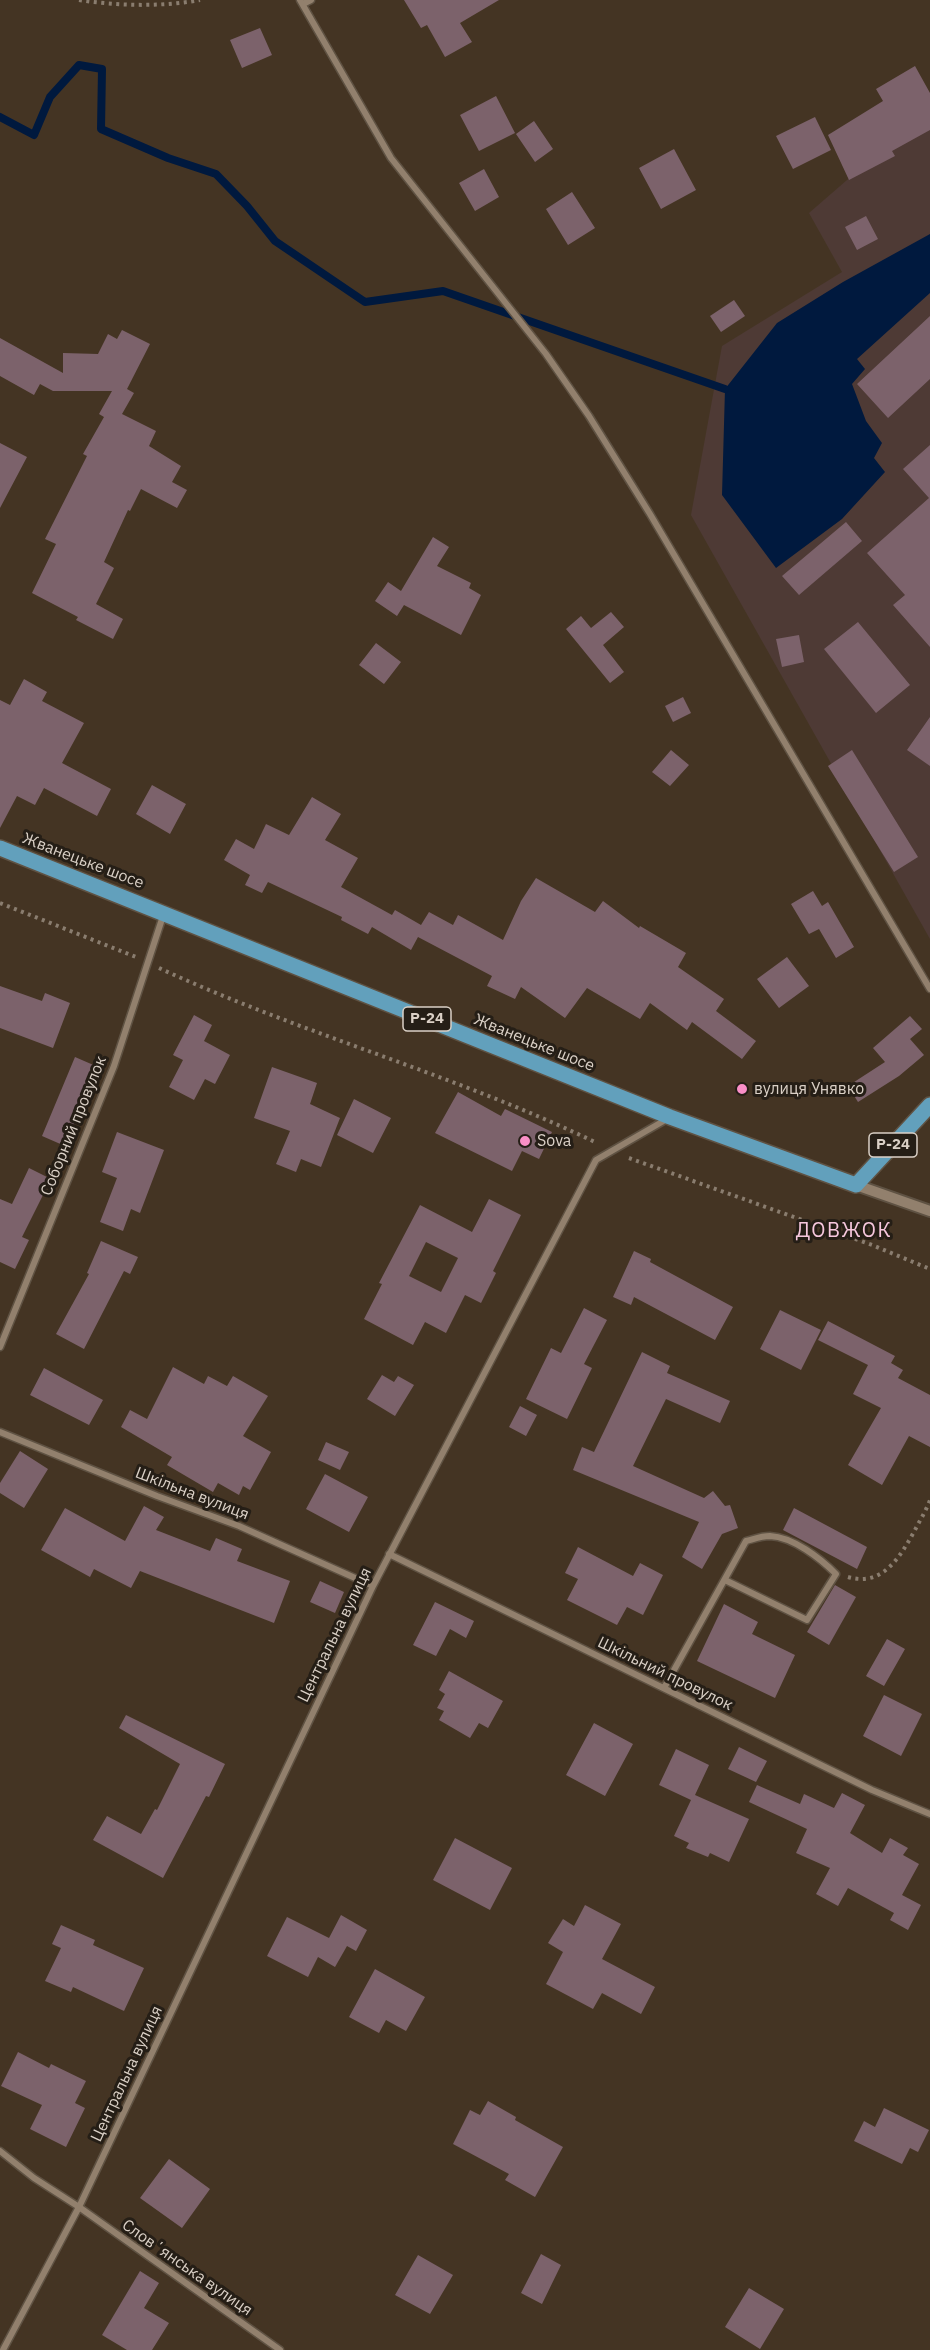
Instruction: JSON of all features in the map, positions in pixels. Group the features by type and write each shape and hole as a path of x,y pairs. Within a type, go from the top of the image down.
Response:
{"main road":[{"name":"Жванецьке шосе","path":"0,848 670,1117 856,1185"},
{"name":"Р-24","path":"856,1185 930,1105"}],"street":[{"path":"311,0 302,2 391,158 546,354 589,416 650,514 930,989"},
{"name":"Соборний провулок","path":"0,1347 114,1066 164,912"},
{"name":"Центральна вулиця","path":"3,2350 79,2207 373,1586 596,1160 670,1117"},
{"path":"856,1185 930,1211"},
{"name":"Шкільна вулиця","path":"0,1432 157,1496 239,1526 373,1586"},
{"path":"664,1688 746,1541 771,1536 783,1538 812,1554 836,1574 807,1620 725,1580"},
{"name":"Шкільний провулок","path":"389,1554 872,1790 930,1814"},
{"name":"Словʼянська вулиця","path":"0,2151 34,2178 79,2207 280,2350"}],"path":[{"path":"79,0 120,5 185,3 200,0"},
{"path":"0,903 376,1055 546,1118 633,1160 872,1245 930,1269"},
{"path":"836,1574 859,1580 880,1575 894,1565 930,1500"}],"shaded area":[{"path":"930,108 930,939 691,515 722,346 842,272 809,213"}],"water":[{"path":"930,234 930,293 857,359 865,369 852,384 866,421 882,443 874,458 885,472 842,519 776,568 722,495 725,389 777,323 843,282"}],"building":[{"path":"404,0 499,0 460,23 472,42 445,57 427,25 421,28"},
{"path":"260,28 272,55 242,68 230,40"},
{"path":"915,66 930,93 930,130 892,151 895,156 849,180 828,135 883,101 876,89"},
{"path":"496,96 515,133 479,151 460,115"},
{"path":"815,117 831,150 793,169 776,136"},
{"path":"534,121 553,149 535,162 516,134"},
{"path":"674,149 696,190 661,209 639,168"},
{"path":"484,169 499,197 475,211 459,183"},
{"path":"572,192 595,228 568,245 546,209"},
{"path":"866,216 878,239 857,250 845,227"},
{"path":"734,300 745,316 721,332 710,316"},
{"path":"930,316 930,379 888,418 857,384"},
{"path":"122,330 150,344 127,389 134,393 122,414 156,431 149,446 181,466 172,482 187,490 177,508 141,489 130,511 128,510 104,562 114,568 96,604 123,619 113,639 76,620 78,617 32,593 56,544 45,539 87,456 83,454 104,417 99,414 112,391 53,391 40,384 34,395 0,376 0,338 63,373 63,353 98,354 108,334 117,339"},
{"path":"0,443 27,457 0,508"},
{"path":"930,445 930,647 893,605 905,595 867,553 929,498 903,469"},
{"path":"846,522 862,541 799,595 782,576"},
{"path":"433,537 449,547 437,566 471,583 469,588 481,595 461,635 404,605 397,616 375,601 388,582 401,591"},
{"path":"611,612 624,627 603,645 624,672 610,683 566,629 581,616 591,628"},
{"path":"858,622 910,685 876,713 824,649"},
{"path":"799,635 804,662 782,667 776,639"},
{"path":"376,643 401,662 384,684 359,665"},
{"path":"24,679 47,692 42,701 84,723 62,763 111,789 97,816 44,788 35,805 17,796 0,828 0,700 10,705"},
{"path":"683,697 691,713 673,722 665,706"},
{"path":"930,717 930,766 907,750"},
{"path":"671,750 689,765 670,786 652,772"},
{"path":"852,750 918,857 894,872 828,766"},
{"path":"152,785 186,804 170,834 136,814"},
{"path":"312,797 341,814 325,840 358,858 341,887 392,915 395,910 421,925 429,912 453,925 458,915 503,940 521,901 536,878 595,912 603,901 639,928 640,926 686,953 678,967 724,999 716,1011 756,1041 742,1059 692,1022 687,1030 650,1003 640,1019 587,988 565,1018 521,987 515,999 487,986 492,976 418,937 411,950 372,927 368,934 341,920 342,917 268,882 262,893 245,885 250,875 224,860 236,839 254,849 266,824 289,835"},
{"path":"813,891 822,906 828,902 854,947 836,958 819,929 809,934 791,904"},
{"path":"787,957 809,986 779,1008 757,979"},
{"path":"0,986 42,1001 45,993 70,1003 53,1048 0,1028"},
{"path":"194,1015 212,1025 204,1041 230,1055 215,1084 205,1079 194,1100 169,1087 183,1060 173,1055"},
{"path":"910,1016 922,1029 910,1039 924,1055 899,1076 858,1102 848,1086 885,1062 873,1048"},
{"path":"75,1057 98,1067 65,1146 42,1136"},
{"path":"272,1067 317,1083 310,1104 340,1118 321,1167 301,1159 296,1172 276,1164 290,1131 254,1118"},
{"path":"458,1092 501,1116 505,1109 552,1132 539,1159 522,1151 512,1171 435,1133"},
{"path":"354,1099 391,1118 373,1153 337,1135"},
{"path":"117,1132 164,1150 140,1213 131,1209 123,1231 100,1222 117,1178 102,1172"},
{"path":"29,1168 51,1179 22,1237 29,1240 15,1269 0,1262 0,1199 12,1204"},
{"path":"489,1199 521,1215 493,1271 496,1273 481,1303 465,1295 446,1333 425,1322 413,1345 364,1319 382,1284 379,1283 420,1205 472,1232","holes":["426,1242 458,1258 441,1292 409,1276"]},
{"path":"101,1241 138,1257 130,1274 124,1271 84,1349 56,1334 89,1274 87,1273"},
{"path":"634,1251 733,1307 715,1340 634,1297 631,1305 613,1297"},
{"path":"584,1308 607,1320 584,1364 592,1368 567,1419 526,1399 551,1348 561,1353"},
{"path":"780,1310 821,1330 801,1370 760,1349"},
{"path":"828,1321 895,1356 891,1363 903,1370 898,1378 930,1395 930,1447 909,1436 882,1485 848,1465 881,1408 853,1394 868,1365 818,1340"},
{"path":"642,1352 670,1366 667,1373 730,1401 720,1423 666,1399 633,1466 704,1498 713,1491 725,1506 730,1505 738,1528 722,1534 702,1569 682,1557 699,1522 573,1470 582,1447 594,1452"},
{"path":"173,1367 204,1384 208,1376 227,1386 233,1376 268,1396 243,1436 271,1452 250,1490 243,1486 239,1495 218,1483 213,1492 167,1465 172,1457 121,1427 130,1410 147,1419"},
{"path":"44,1368 103,1400 89,1425 30,1395"},
{"path":"382,1375 394,1382 398,1376 414,1385 395,1416 367,1399"},
{"path":"520,1406 537,1415 526,1436 509,1427"},
{"path":"326,1442 349,1452 340,1470 318,1460"},
{"path":"20,1451 48,1469 24,1508 0,1493 0,1483"},
{"path":"325,1474 368,1497 349,1532 306,1509"},
{"path":"144,1506 164,1517 156,1530 210,1551 216,1538 242,1549 237,1561 290,1581 274,1623 140,1571 131,1588 94,1569 90,1577 41,1550 65,1508 125,1541"},
{"path":"794,1508 867,1547 857,1569 783,1530"},
{"path":"578,1547 633,1576 640,1563 663,1575 643,1615 627,1607 617,1625 567,1600 578,1579 565,1573"},
{"path":"320,1581 344,1592 335,1613 310,1602"},
{"path":"835,1585 856,1597 829,1645 807,1632"},
{"path":"435,1602 474,1621 466,1638 450,1629 436,1656 413,1645"},
{"path":"724,1604 758,1622 752,1634 795,1655 775,1698 697,1661"},
{"path":"887,1639 905,1649 884,1686 866,1676"},
{"path":"449,1671 503,1701 488,1728 479,1723 470,1738 439,1720 444,1711 437,1708 445,1694 439,1690"},
{"path":"884,1695 922,1714 901,1756 863,1736"},
{"path":"126,1715 225,1764 163,1878 93,1840 107,1816 141,1834 155,1809 157,1810 180,1764 119,1728"},
{"path":"594,1723 633,1744 605,1796 566,1775"},
{"path":"739,1747 767,1761 756,1782 728,1769"},
{"path":"676,1749 709,1765 695,1795 749,1819 729,1862 710,1853 708,1857 686,1848 689,1843 674,1836 691,1800 659,1785"},
{"path":"757,1785 800,1804 804,1794 834,1808 842,1793 865,1805 850,1833 882,1853 890,1838 908,1848 903,1855 919,1864 902,1895 921,1905 908,1930 890,1920 894,1913 848,1888 838,1906 816,1894 830,1868 796,1853 807,1829 749,1802"},
{"path":"455,1838 512,1868 490,1910 433,1880"},
{"path":"585,1905 621,1924 602,1959 655,1987 641,2014 602,1993 593,2009 546,1984 563,1952 548,1943 563,1919 574,1926"},
{"path":"341,1915 367,1930 356,1951 347,1946 335,1967 318,1957 308,1977 267,1956 287,1917 329,1938"},
{"path":"61,1925 95,1940 93,1945 144,1968 124,2011 73,1987 71,1992 45,1981 61,1948 52,1944"},
{"path":"375,1969 425,1997 406,2031 386,2020 379,2033 349,2017"},
{"path":"18,2052 49,2068 51,2064 86,2081 75,2103 85,2108 66,2147 30,2129 42,2105 1,2086"},
{"path":"488,2101 516,2117 515,2120 563,2147 535,2197 505,2180 509,2174 453,2144 470,2110 480,2115"},
{"path":"884,2108 929,2130 918,2152 910,2148 902,2164 854,2141 864,2121 875,2127"},
{"path":"169,2159 210,2189 182,2228 140,2198"},
{"path":"541,2254 561,2265 542,2304 521,2293"},
{"path":"418,2255 453,2275 430,2314 395,2295"},
{"path":"140,2271 159,2283 144,2308 169,2323 152,2350 127,2350 102,2335"},
{"path":"749,2288 784,2309 760,2349 725,2327"}],"waterway":[{"path":"0,117 34,135 50,97 79,65 102,69 101,129 168,158 216,174 247,206 275,241 365,302 443,291 725,389"}],"place":[{"name":"вулиця Унявко","path":"742,1089"},
{"name":"Sova","path":"525,1141"}],"district":[{"name":"ДОВЖОК","path":"844,1231"}]}
